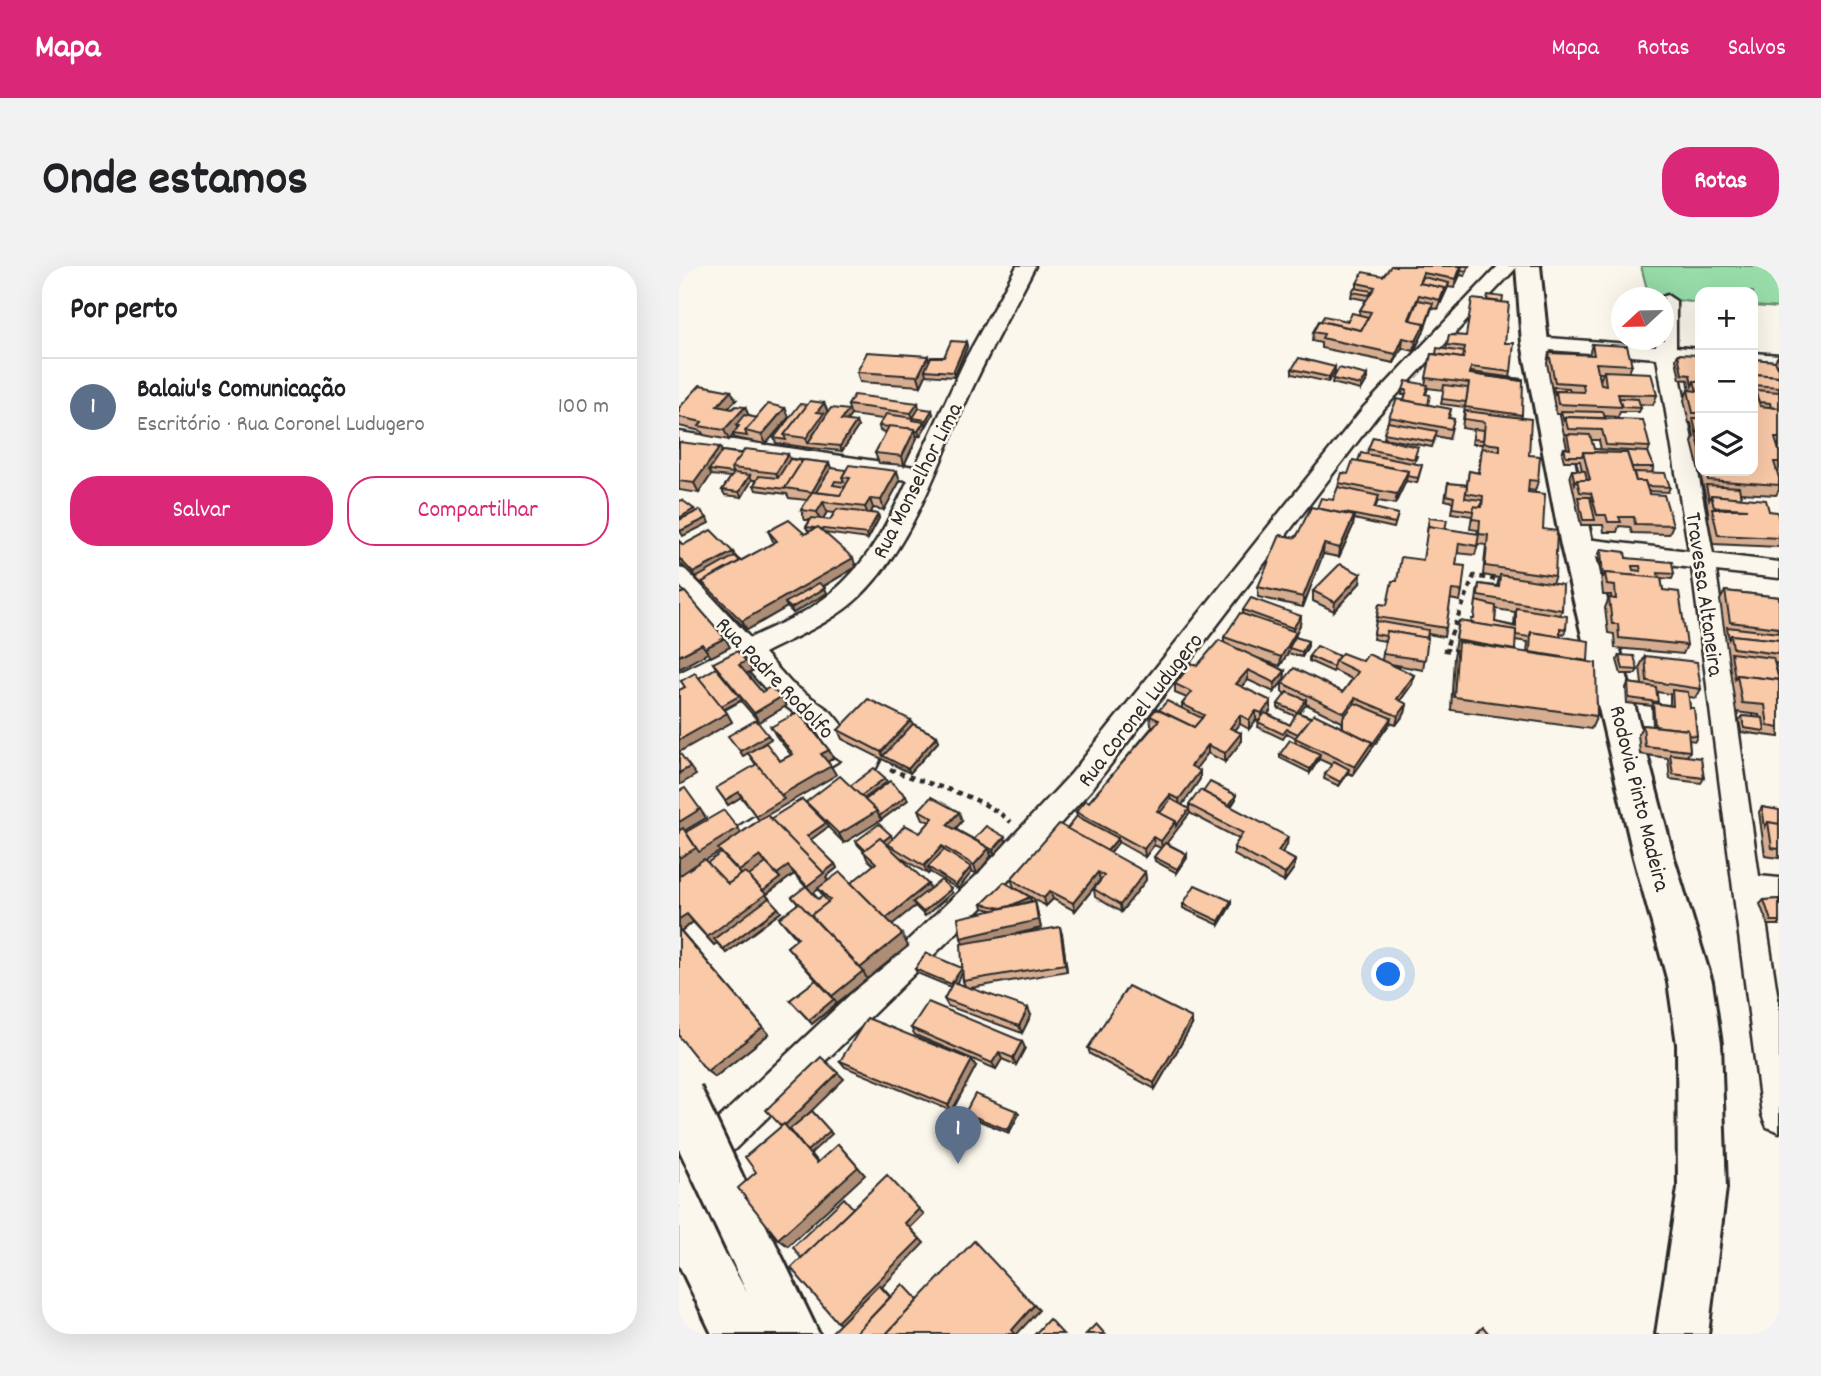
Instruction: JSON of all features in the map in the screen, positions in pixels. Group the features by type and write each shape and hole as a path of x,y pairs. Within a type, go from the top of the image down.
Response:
{"main road":[{"name":"Rodovia Pinto Madeira","path":"1528,266 1535,343 1577,546 1654,858 1690,982 1699,1044 1702,1188 1682,1334"},
{"path":"679,1095 793,1334"},
{"path":"679,1202 705,1267 740,1334"}],"street":[{"name":"Rua Monselhor Lima","path":"679,685 821,613 851,590 881,556 898,527 976,358 1026,266"},
{"name":"Rua Coronel Ludugero","path":"679,1180 985,886 1081,782 1370,412 1509,266"},
{"path":"1535,343 1695,355"},
{"name":"Travessa Altaneira","path":"1666,350 1703,562 1745,888 1779,1115"},
{"path":"1758,359 1779,361"},
{"path":"679,439 920,475"},
{"path":"1577,546 1779,570"},
{"name":"Rua Padre Rodolfo","path":"679,576 782,690 822,719 845,748 866,760"},
{"path":"679,880 866,760"},
{"path":"1745,888 1779,891"}],"path":[{"path":"1472,654 1445,650 1474,576 1513,583"},
{"path":"866,760 907,777 947,787 1000,810 1028,840"}],"green space":[{"path":"1641,266 1779,266 1779,308 1758,306 1758,287 1695,287 1695,302 1674,300 1674,287 1646,287"}],"building":[{"path":"1391,266 1461,266 1456,279 1423,273 1419,283 1445,288 1440,300 1419,295 1409,319 1425,323 1416,341 1403,338 1396,354 1322,338 1324,334 1313,332 1319,321 1361,330 1371,312 1360,310 1375,287 1357,283 1363,272 1383,276"},
{"path":"1423,277 1449,283 1445,293 1445,288 1420,283"},
{"path":"1354,288 1372,291 1369,295 1352,292"},
{"path":"1488,295 1503,297 1502,302 1487,300"},
{"path":"1472,299 1509,303 1505,343 1514,343 1511,372 1471,367 1470,374 1523,381 1522,415 1465,407 1469,383 1426,378 1431,354 1463,358 1465,347 1447,345 1449,335 1466,336"},
{"path":"1418,300 1433,303 1424,328 1425,323 1410,320"},
{"path":"1352,313 1368,317 1361,330 1321,321 1324,316 1348,321"},
{"path":"951,341 966,342 953,372 925,370 931,357 944,357"},
{"path":"1592,344 1611,345 1611,350 1628,350 1632,365 1596,363 1601,384 1606,385 1604,371 1651,373 1657,395 1618,394 1622,407 1558,404 1556,391 1584,392 1583,384 1555,382 1549,353 1594,355"},
{"path":"1437,348 1464,352 1463,358 1436,354"},
{"path":"867,352 928,356 918,376 857,372"},
{"path":"1678,354 1695,355 1695,381 1692,386 1690,375 1682,374"},
{"path":"1299,358 1335,367 1329,377 1292,369"},
{"path":"1758,359 1775,361 1779,378 1758,374"},
{"path":"1339,368 1367,375 1361,385 1333,379"},
{"path":"1470,374 1523,379 1523,381"},
{"path":"1758,374 1778,376 1779,387 1758,385"},
{"path":"1406,381 1428,385 1425,394 1430,395 1428,405 1404,400"},
{"path":"700,385 731,391 717,406 732,409 736,406 745,407 724,430 699,426 702,422 679,417 679,408"},
{"path":"1444,385 1468,388 1466,402 1442,399"},
{"path":"1553,387 1569,388 1570,391 1556,391 1555,395"},
{"path":"1688,390 1695,391 1695,413 1693,413"},
{"path":"1758,390 1779,392 1779,408 1771,407 1770,403 1759,402"},
{"path":"854,395 918,403 911,413 848,405"},
{"path":"1619,398 1638,399 1641,408 1622,407"},
{"path":"1397,399 1451,409 1448,418 1454,419 1451,429 1389,417"},
{"path":"1758,399 1760,406 1779,408 1779,438 1775,438 1779,462 1774,462 1779,485 1708,480 1707,476 1758,476"},
{"path":"810,401 824,403 817,412 824,413 806,438 784,435"},
{"path":"768,404 785,408 762,435 745,431"},
{"path":"800,404 807,405 784,435 786,440 774,438"},
{"path":"831,408 849,410 841,420 856,422 840,446 808,443"},
{"path":"919,408 932,410 926,420 913,418"},
{"path":"1465,411 1531,419 1529,455 1540,456 1538,481 1529,480 1528,492 1545,494 1543,529 1557,531 1555,576 1485,566 1488,535 1479,534 1480,520 1472,519 1474,506 1482,507 1483,496 1466,493 1469,471 1479,473 1482,448 1500,451 1500,445 1483,443 1485,422 1464,419"},
{"path":"1561,411 1603,412 1605,418 1565,417 1564,422"},
{"path":"886,414 924,422 918,431 879,426"},
{"path":"744,415 757,418 745,431 747,436 733,434 739,426 736,425"},
{"path":"1565,417 1643,420 1650,447 1606,445 1602,430 1568,429"},
{"path":"1388,422 1437,431 1433,442 1384,433"},
{"path":"889,426 915,429 902,456 875,453"},
{"path":"1474,429 1484,430 1483,440 1473,439"},
{"path":"1567,434 1590,435 1594,449 1648,452 1654,467 1632,467 1627,453 1583,452 1582,456 1566,456 1564,448 1570,449"},
{"path":"1373,437 1418,447 1414,459 1368,449"},
{"path":"679,442 720,447 694,483 679,481"},
{"path":"745,449 788,454 776,473 731,468"},
{"path":"722,451 742,454 731,468 734,473 709,470"},
{"path":"1583,452 1627,453 1636,481 1645,481 1649,494 1664,495 1673,525 1635,524 1634,517 1619,517 1621,522 1608,522 1606,515 1597,515 1591,493 1580,492 1577,480 1590,480"},
{"path":"1361,453 1422,465 1418,478 1407,476 1408,471 1358,461"},
{"path":"790,459 802,461 785,489 754,485 759,476 778,478"},
{"path":"803,460 829,463 812,492 785,488"},
{"path":"1353,460 1408,471 1397,494 1339,483 1342,473 1348,474"},
{"path":"849,465 897,471 881,500 870,499 865,507 823,502 817,512 801,510 812,492 840,495 850,478 842,477"},
{"path":"831,468 846,470 842,477 844,482 835,481 833,485 845,487 840,495 816,492"},
{"path":"1572,470 1585,471 1587,480 1577,480 1575,484"},
{"path":"1634,472 1665,473 1670,487 1647,486 1645,481 1636,481"},
{"path":"734,473 750,475 739,492 722,490"},
{"path":"1448,483 1467,485 1465,498 1482,500 1481,507 1474,506 1473,511 1452,508 1454,497 1446,495"},
{"path":"1706,485 1739,487 1741,498 1711,495 1709,500"},
{"path":"1338,487 1379,496 1374,508 1398,514 1395,523 1317,508 1321,498 1333,500"},
{"path":"1711,495 1766,500 1769,511 1777,512 1779,538 1718,535 1712,509 1747,509 1714,507"},
{"path":"1578,497 1590,497 1595,520 1583,520"},
{"path":"682,500 694,509 679,518 679,501"},
{"path":"1311,507 1354,516 1340,548 1324,544 1303,597 1258,587 1280,535 1296,538"},
{"path":"837,509 878,514 867,534 806,527 812,518 830,520"},
{"path":"700,510 707,518 680,531 679,520"},
{"path":"1429,518 1447,520 1445,529 1428,526 1427,531"},
{"path":"789,520 805,534 818,527 853,558 742,621 702,582 777,541 768,531"},
{"path":"1428,526 1479,534 1477,546 1459,543 1456,565 1465,566 1462,591 1452,590 1446,628 1377,617 1379,604 1387,605 1392,581 1397,581 1401,557 1423,560"},
{"path":"711,530 733,552 693,573 679,558 679,541 683,545"},
{"path":"1601,549 1625,552 1626,558 1672,562 1674,574 1658,573 1659,578 1605,573 1603,578","holes":["1632,566 1640,566 1641,571 1633,570"]},
{"path":"735,556 740,561 702,582 705,587 696,578"},
{"path":"1340,564 1361,574 1335,602 1313,591"},
{"path":"1605,573 1661,578 1663,590 1679,592 1687,645 1619,638 1618,624 1612,624 1609,598 1616,599 1615,586 1607,585"},
{"path":"1500,575 1563,585 1562,610 1478,596 1479,584 1499,587"},
{"path":"819,583 825,588 791,608 785,603"},
{"path":"1725,591 1779,597 1779,628 1730,622"},
{"path":"685,592 725,638 705,648 702,644 679,656 679,594"},
{"path":"1251,598 1301,616 1293,628 1243,610"},
{"path":"1476,601 1496,606 1495,622 1516,627 1516,608 1567,616 1566,629 1560,628 1560,637 1531,632 1529,637 1516,635 1516,630 1471,623"},
{"path":"1240,613 1296,632 1281,657 1224,637"},
{"path":"1376,621 1428,630 1427,638 1387,631 1386,636 1374,634"},
{"path":"1459,621 1516,630 1515,650 1456,640"},
{"path":"1727,627 1779,633 1779,640 1731,635 1729,639"},
{"path":"1387,631 1428,638 1425,660 1383,654"},
{"path":"1531,632 1589,641 1588,661 1530,652"},
{"path":"1731,635 1779,640 1779,654 1733,648"},
{"path":"1295,637 1308,641 1302,652 1289,648"},
{"path":"1219,640 1285,671 1275,683 1248,670 1236,684 1271,701 1262,713 1256,711 1249,720 1240,715 1230,728 1241,733 1225,753 1208,745 1191,766 1200,771 1179,799 1170,795 1157,811 1176,821 1161,841 1153,837 1144,849 1076,812 1086,800 1089,802 1159,720 1150,716 1156,709 1194,727 1204,715 1182,704 1192,692 1175,684 1192,663 1197,666"},
{"path":"1458,642 1596,663 1597,716 1454,697"},
{"path":"1317,646 1339,656 1333,667 1309,656"},
{"path":"737,651 746,661 739,665 762,692 770,687 781,697 754,713 713,663"},
{"path":"1342,653 1363,661 1368,654 1414,675 1397,699 1407,704 1398,716 1355,698 1344,713 1282,683 1294,668 1343,692 1358,672 1335,661"},
{"path":"1731,653 1773,658 1779,680 1737,675 1735,679"},
{"path":"1619,655 1634,656 1638,670 1623,669"},
{"path":"1645,656 1697,662 1701,689 1647,681"},
{"path":"716,668 739,696 721,706 699,678"},
{"path":"695,673 727,713 679,740 679,690 685,687 681,681"},
{"path":"1737,675 1779,680 1779,728 1768,726 1765,705 1742,703"},
{"path":"1628,683 1656,687 1658,702 1629,698"},
{"path":"1672,690 1688,692 1690,708 1694,708 1697,736 1688,735 1688,730 1655,726 1653,703 1673,706"},
{"path":"1287,692 1306,700 1297,712 1278,704"},
{"path":"868,699 911,720 881,752 838,730"},
{"path":"1167,701 1202,718 1194,727 1159,710"},
{"path":"1355,703 1391,718 1371,746 1372,742 1343,728 1343,718"},
{"path":"798,712 829,750 821,754 831,766 781,795 748,753 766,743 780,761 793,754 771,727"},
{"path":"1297,712 1311,718 1298,734 1287,729 1283,734 1258,722 1265,713 1290,725"},
{"path":"1314,714 1372,742 1355,767 1295,738"},
{"path":"1742,716 1763,718 1765,731 1744,728"},
{"path":"756,720 768,735 740,751 728,736"},
{"path":"913,724 937,736 908,769 883,756"},
{"path":"1643,725 1688,730 1690,751 1645,746"},
{"path":"1290,740 1320,754 1310,769 1280,754"},
{"path":"679,752 690,767 679,773"},
{"path":"1670,754 1701,758 1704,778 1673,774"},
{"path":"1334,761 1349,769 1340,782 1325,774"},
{"path":"757,764 784,799 756,816 739,792 725,800 716,788"},
{"path":"874,768 885,778 861,796 850,786"},
{"path":"840,776 877,811 839,834 806,802"},
{"path":"890,781 906,796 879,816 865,800"},
{"path":"1210,782 1236,795 1229,805 1203,792"},
{"path":"685,788 700,809 679,822 679,791"},
{"path":"1200,790 1288,837 1278,851 1295,860 1285,874 1234,847 1243,833 1189,805"},
{"path":"931,797 959,812 947,825 989,848 974,865 942,846 924,866 888,844 905,825 920,833 933,818 919,810"},
{"path":"802,799 826,823 807,836 835,864 823,873 770,819"},
{"path":"1171,799 1189,809 1176,826 1176,821 1160,813"},
{"path":"1762,807 1779,810 1779,824 1768,822 1765,827"},
{"path":"724,810 738,828 699,852 686,832"},
{"path":"767,815 824,873 807,886 788,866 777,874 760,856 739,871 718,849"},
{"path":"1077,816 1118,838 1107,851 1067,829"},
{"path":"1768,822 1779,824 1779,849 1772,848"},
{"path":"879,824 891,835 883,841 880,838 865,850 856,841"},
{"path":"1059,824 1145,872 1120,905 1094,889 1104,876 1098,872 1073,903 1050,891 1044,898 1011,879"},
{"path":"986,826 1005,837 993,850 974,839"},
{"path":"683,828 696,848 679,858 679,831"},
{"path":"880,838 928,884 886,918 851,883 876,863 863,851"},
{"path":"1165,843 1187,854 1177,869 1154,857"},
{"path":"944,850 971,867 956,885 928,867"},
{"path":"721,853 741,874 728,884 707,863"},
{"path":"704,859 728,884 745,872 766,894 707,937 687,914 679,919 679,876"},
{"path":"766,863 780,878 763,891 749,876"},
{"path":"840,872 902,934 860,968 811,915 830,900 818,888"},
{"path":"941,880 951,889 923,912 913,902"},
{"path":"1004,882 1030,897 1001,908 982,904"},
{"path":"1195,885 1231,901 1219,921 1183,904"},
{"path":"806,886 818,899 823,896 828,902 811,915 813,919 792,897"},
{"path":"769,898 778,908 723,949 714,939"},
{"path":"1779,899 1779,921 1771,921 1764,900"},
{"path":"1035,901 1038,920 961,938 958,918"},
{"path":"799,903 863,971 832,996 787,947 798,938 779,918"},
{"path":"1060,927 1065,964 963,981 961,944"},
{"path":"679,929 763,1027 707,1071 679,1036"},
{"path":"926,953 962,968 951,984 915,969"},
{"path":"816,980 834,999 809,1020 790,1000"},
{"path":"953,982 1028,1008 1019,1026 944,999"},
{"path":"1128,986 1192,1018 1154,1083 1088,1048"},
{"path":"928,1002 1022,1041 1013,1058 999,1052 992,1063 911,1028"},
{"path":"867,1018 972,1060 948,1105 840,1061"},
{"path":"821,1057 838,1073 781,1126 766,1110"},
{"path":"975,1094 1017,1111 1008,1130 965,1113"},
{"path":"812,1111 830,1131 807,1151 790,1129"},
{"path":"784,1124 817,1163 838,1144 858,1167 778,1239 738,1188 756,1172 745,1157"},
{"path":"887,1175 919,1209 905,1223 920,1239 837,1322 791,1268"},
{"path":"844,1198 853,1208 801,1258 793,1247"},
{"path":"974,1241 1034,1305 1012,1330 1015,1334 886,1334"},
{"path":"903,1284 918,1300 886,1334 855,1334"},
{"path":"879,1285 890,1297 855,1334 830,1334"},
{"path":"1049,1319 1063,1334 1035,1334"},
{"path":"1096,1324 1105,1334 1086,1334"},
{"path":"1483,1327 1489,1334 1476,1334"}],"place":[{"name":"Balaiu's Comunicação","path":"958,1164"}]}
